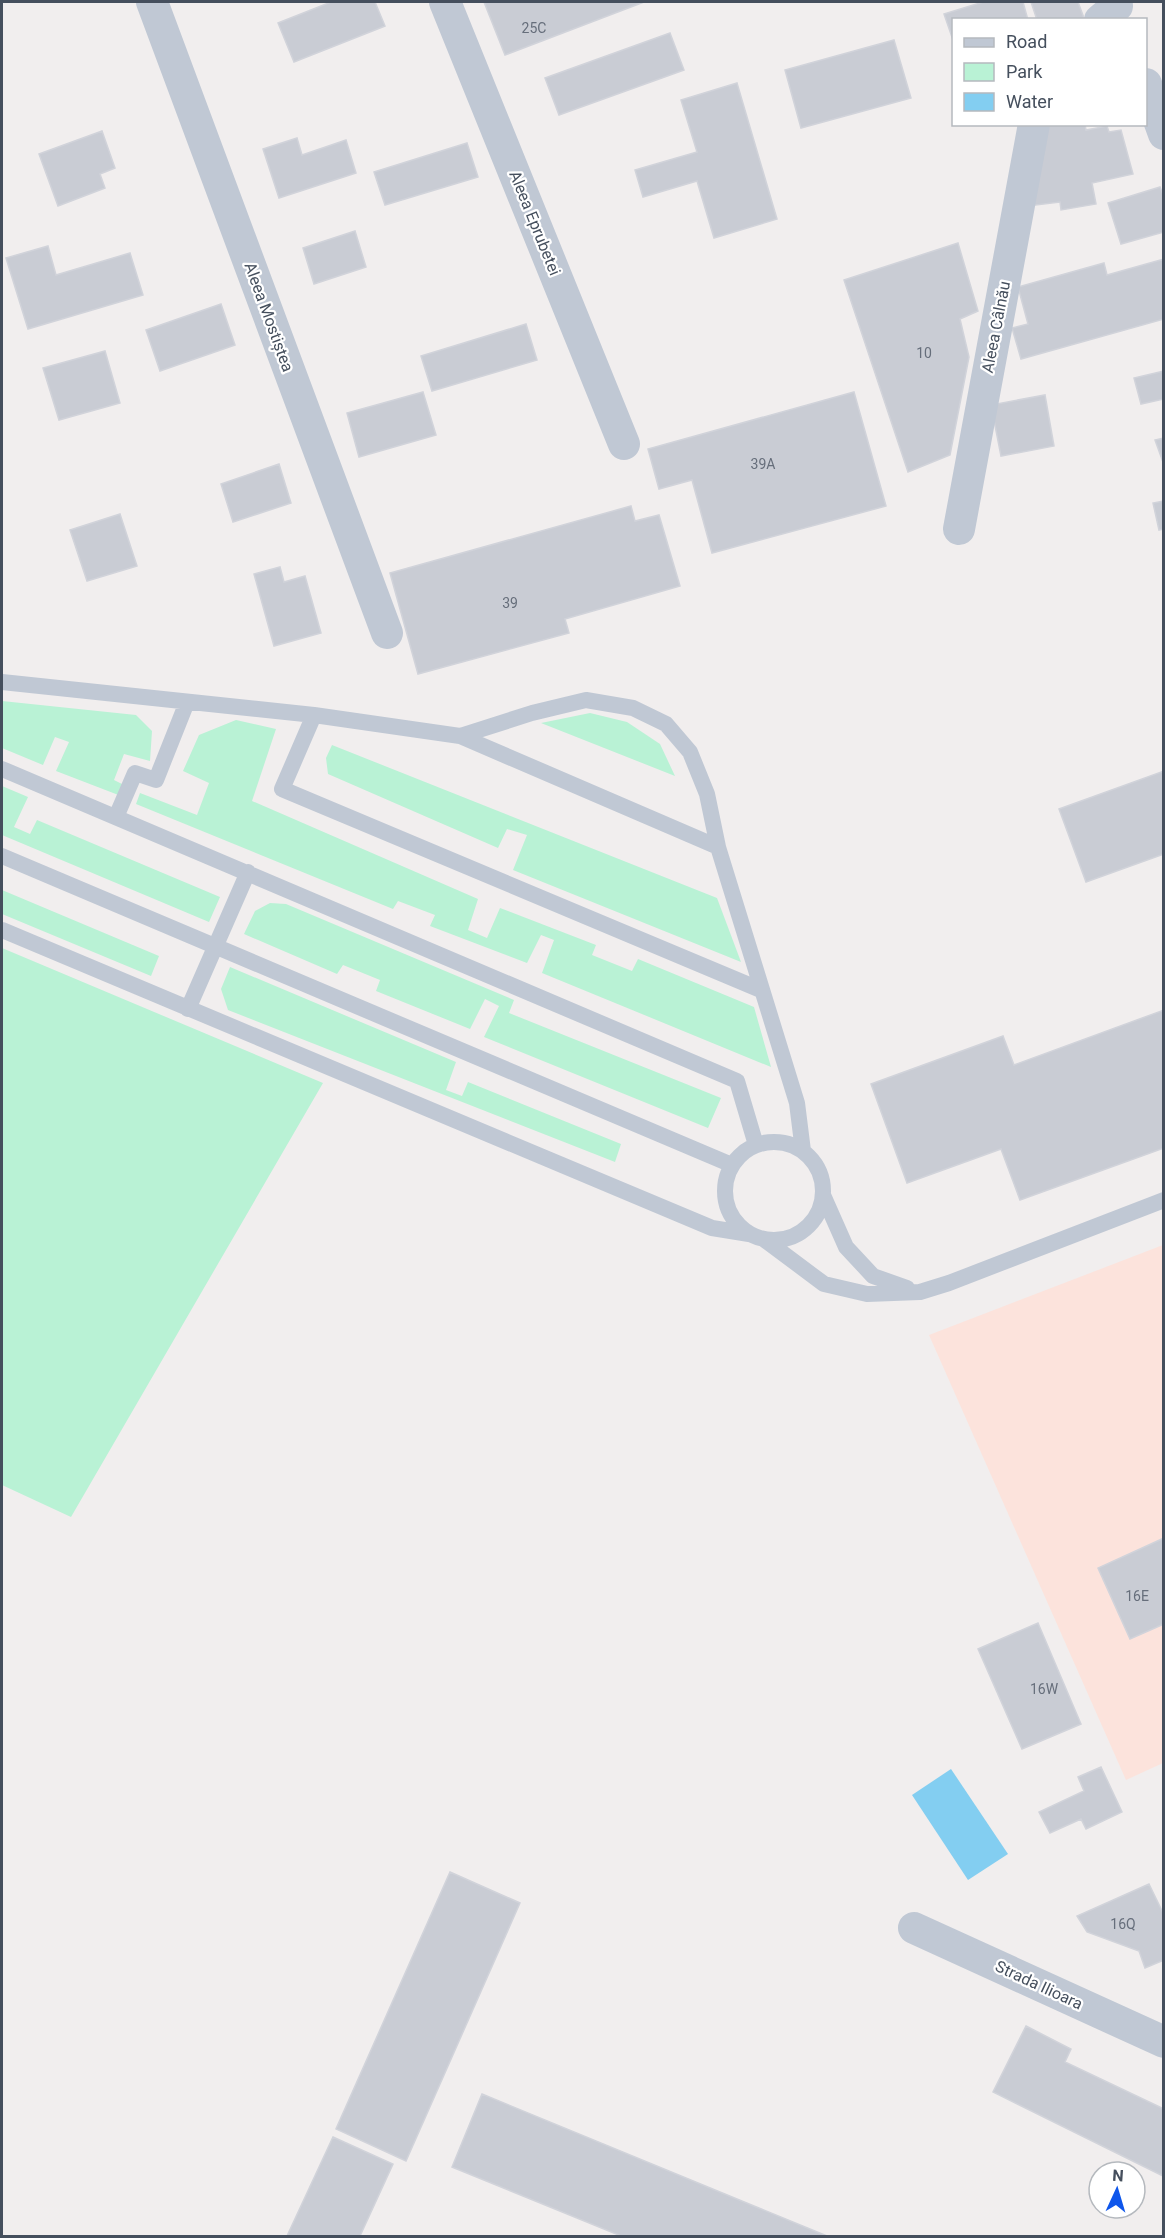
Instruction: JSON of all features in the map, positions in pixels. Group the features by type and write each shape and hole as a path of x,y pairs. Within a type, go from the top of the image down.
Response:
{"street":[{"name":"Aleea Mostiștea","path":"152,2 387,633"},
{"name":"Aleea Eprubetei","path":"445,2 624,444"},
{"path":"1147,87 1164,134"},
{"name":"Aleea Câlnău","path":"958,529 1034,126"},
{"name":"Strada Ilioara","path":"914,1928 1164,2042"}],"lane":[{"path":"2,682 314,715 460,736 718,847"},
{"path":"460,736 532,713 586,700 633,708 666,724 690,752 707,794 718,847 797,1103 803,1151"},
{"path":"116,817 135,773 156,780 187,702"},
{"path":"314,715 282,789 761,990"},
{"path":"2,769 737,1082 756,1145"},
{"path":"2,856 732,1165"},
{"path":"188,1009 248,872"},
{"path":"2,930 711,1228 782,1240 797,1235 810,1225 819,1210 823,1195"},
{"path":"920,1292 873,1276 846,1247 823,1195 821,1179 814,1163 803,1151 788,1144 772,1142 756,1145 742,1154 732,1165 726,1180 724,1196 728,1211 737,1224 824,1284 867,1294 920,1292 949,1283 1164,1200"}],"shaded area":[{"path":"1163,1245 1163,1763 1126,1780 929,1335"}],"green space":[{"path":"2,701 136,715 152,731 150,761 124,754 114,780 126,786 121,796 56,771 69,742 55,737 43,765 2,748"},
{"path":"590,713 627,722 660,744 675,776 541,723"},
{"path":"236,720 276,729 252,801 478,899 468,930 487,938 500,908 596,945 592,955 632,971 638,959 754,1007 771,1067 542,973 554,940 541,935 527,963 430,926 435,915 398,901 393,909 136,804 140,793 197,815 209,783 183,771 199,735"},
{"path":"332,745 717,898 741,962 513,870 527,835 507,829 498,848 328,774 326,758"},
{"path":"2,786 28,797 14,827 30,834 37,820 220,897 209,922 2,835"},
{"path":"2,890 159,956 151,976 2,914"},
{"path":"270,903 286,904 514,1000 509,1013 721,1098 708,1128 484,1037 499,1006 485,999 470,1029 376,991 380,980 343,965 337,974 244,934 255,911"},
{"path":"2,948 323,1083 71,1517 2,1485"},
{"path":"230,967 456,1062 446,1090 462,1096 468,1082 621,1144 615,1162 228,1010 221,989"}],"water":[{"path":"951,1769 1008,1854 968,1880 912,1795"}],"building":[{"path":"331,2 375,2 385,26 294,62 278,23"},
{"path":"484,2 644,2 505,55"},
{"path":"983,2 1023,2 1027,18 952,18 952,37 944,14"},
{"path":"1031,2 1078,2 1084,18 1036,18"},
{"path":"670,33 684,70 559,115 545,78"},
{"path":"894,40 911,98 801,128 785,70"},
{"path":"737,83 777,219 714,238 697,181 643,197 635,170 697,152 681,100"},
{"path":"1040,126 1085,126 1086,130 1107,126 1109,132 1121,130 1133,174 1092,183 1096,204 1061,210 1060,202 1028,206"},
{"path":"102,131 115,168 100,174 105,188 58,206 39,154"},
{"path":"297,138 302,155 346,140 356,173 279,198 263,149"},
{"path":"467,143 478,177 385,205 374,172"},
{"path":"1160,187 1164,197 1164,232 1121,244 1108,203"},
{"path":"355,231 366,267 314,284 303,248"},
{"path":"958,243 978,311 960,319 969,357 950,455 908,472 844,280"},
{"path":"48,246 56,275 130,253 143,295 28,329 6,258"},
{"path":"1164,259 1164,319 1021,359 1012,328 1028,324 1018,287 1104,263 1107,275"},
{"path":"221,304 235,345 160,371 146,330"},
{"path":"526,324 537,360 432,391 421,356"},
{"path":"105,351 120,403 59,420 43,368"},
{"path":"1164,371 1164,399 1141,404 1134,378"},
{"path":"423,392 436,435 359,457 347,413"},
{"path":"854,392 886,506 712,553 692,480 659,489 648,449"},
{"path":"1045,395 1054,446 1001,456 991,405"},
{"path":"1164,438 1164,465 1155,440"},
{"path":"279,464 291,503 233,522 221,484"},
{"path":"1164,501 1164,529 1159,530 1153,503"},
{"path":"631,506 635,521 659,515 680,586 565,619 569,633 418,674 390,573"},
{"path":"120,514 137,566 87,581 70,530"},
{"path":"280,567 284,582 305,576 321,633 274,646 254,574"},
{"path":"1164,771 1164,854 1086,882 1059,809"},
{"path":"1164,1010 1164,1148 1020,1200 1001,1149 907,1183 871,1084 1003,1036 1014,1065"},
{"path":"1164,1538 1164,1624 1130,1639 1098,1568"},
{"path":"1038,1623 1081,1724 1022,1749 978,1649"},
{"path":"1101,1767 1122,1812 1086,1829 1081,1819 1050,1833 1039,1812 1084,1791 1078,1777"},
{"path":"450,1872 520,1903 406,2161 336,2129"},
{"path":"1149,1884 1164,1915 1164,1960 1145,1968 1139,1951 1087,1932 1077,1916"},
{"path":"1026,2026 1071,2049 1065,2062 1164,2109 1163,2176 1147,2168 1147,2160 1131,2160 993,2092"},
{"path":"482,2094 827,2236 621,2236 452,2167"},
{"path":"333,2137 393,2164 360,2236 287,2236"}]}
